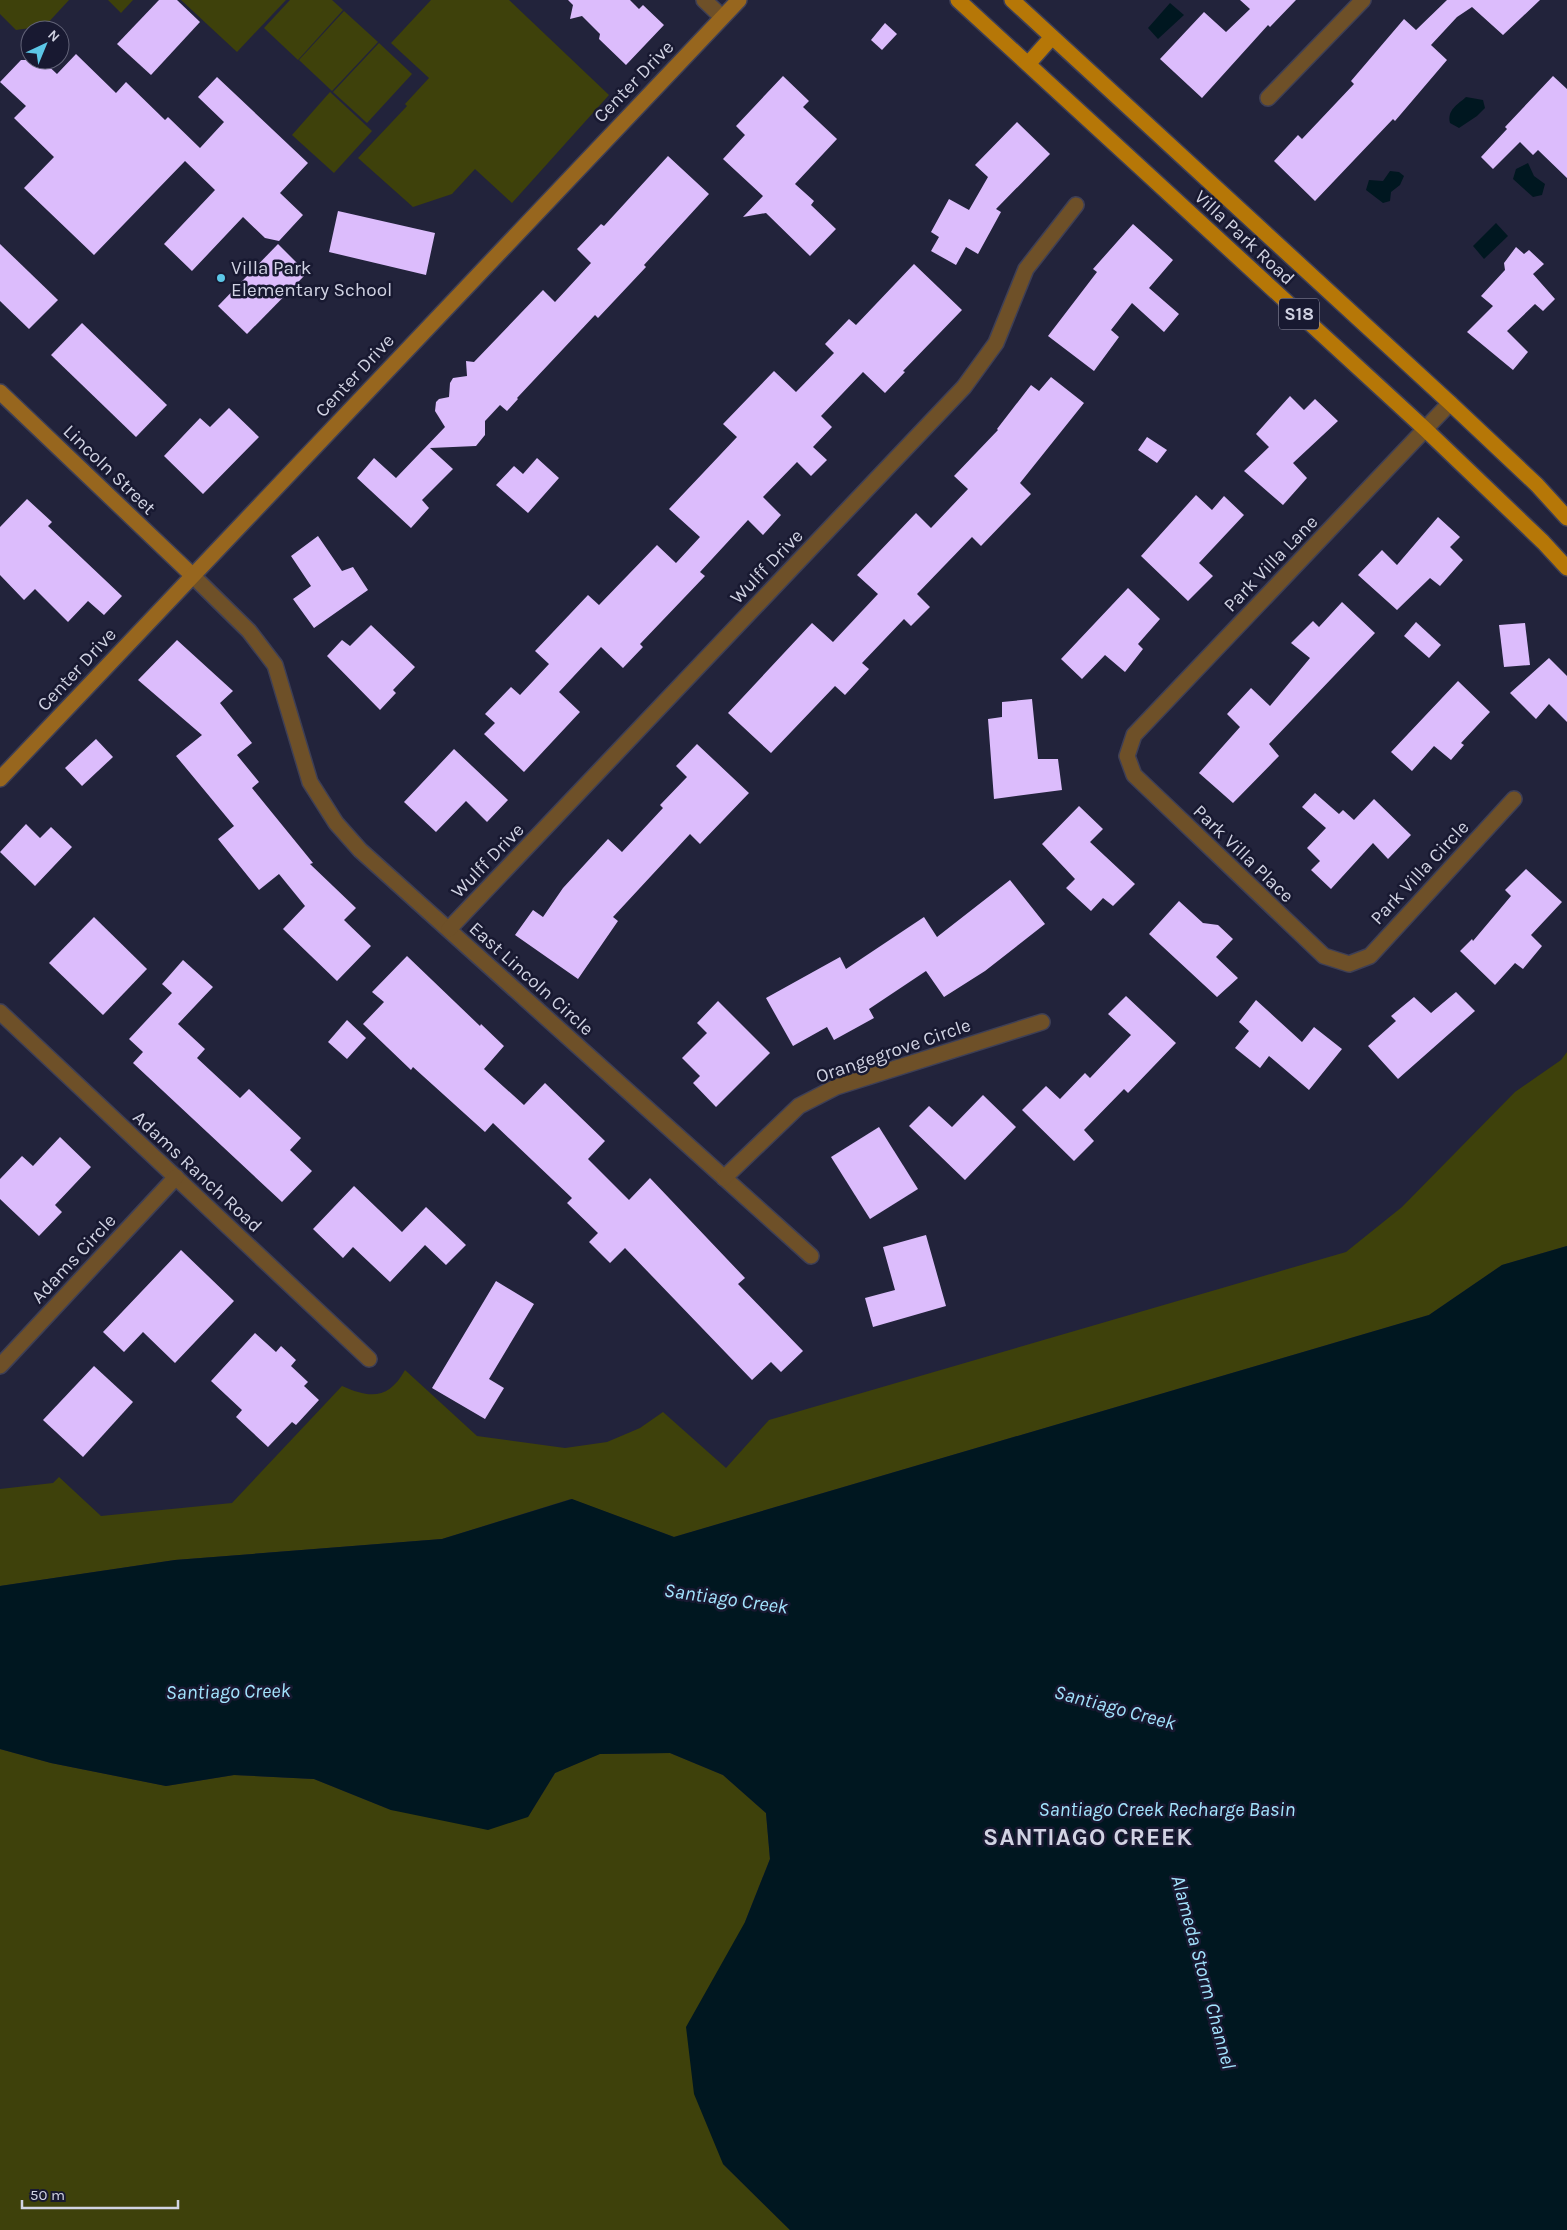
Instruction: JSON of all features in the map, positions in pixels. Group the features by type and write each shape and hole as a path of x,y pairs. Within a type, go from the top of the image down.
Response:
{"main road":[{"name":"Villa Park Road","path":"958,0 1425,429 1543,542 1567,568"},
{"name":"Villa Park Road","path":"1012,0 1450,403 1537,486 1567,518"},
{"path":"1028,64 1052,37"}],"street":[{"path":"704,0 722,18"},
{"name":"Center Drive","path":"0,778 739,0"},
{"path":"1268,98 1363,0"},
{"name":"Wulff Drive","path":"449,929 964,387 996,343 1026,269 1076,205"},
{"name":"Lincoln Street","path":"0,392 192,575"},
{"name":"Park Villa Lane","path":"1127,756 1134,735 1450,403"},
{"name":"East Lincoln Circle","path":"192,575 249,630 274,666 310,782 336,823 360,850 811,1256"},
{"name":"Park Villa Place","path":"1127,756 1134,775 1324,956 1349,964"},
{"name":"Park Villa Circle","path":"1349,964 1370,956 1514,799"},
{"name":"Adams Ranch Road","path":"0,1012 369,1359"},
{"name":"Orangegrove Circle","path":"724,1178 799,1106 836,1087 1042,1022"},
{"name":"Adams Circle","path":"0,1366 176,1177"}],"shaded area":[{"path":"0,0 69,0 51,20 20,20 20,29 16,30 0,14"},
{"path":"108,0 133,0 121,13"},
{"path":"181,0 286,0 237,52"},
{"path":"290,0 332,0 343,10 298,60 264,28"},
{"path":"431,0 509,0 609,95 512,203 475,169 452,194 413,207 358,158 407,106 405,104 429,78 391,43"},
{"path":"344,11 378,42 332,91 299,60"},
{"path":"379,43 412,74 367,123 333,92"},
{"path":"330,92 372,131 334,173 292,135"},
{"path":"1567,1052 1567,1246 1502,1265 1429,1315 674,1537 571,1499 442,1539 175,1560 0,1586 0,1489 53,1483 59,1477 101,1516 232,1503 342,1386 362,1393 378,1394 392,1387 405,1370 477,1436 565,1448 607,1442 640,1428 663,1412 726,1468 769,1420 1346,1252 1402,1207 1515,1092 1561,1060"},
{"path":"0,1749 51,1763 166,1786 234,1775 314,1779 391,1810 528,1817 555,1773 599,1754 670,1753 723,1775 766,1813 770,1859 745,1922 723,2164 790,2230 0,2230"}],"water":[{"path":"1170,3 1184,15 1158,39 1148,28"},
{"path":"1466,97 1483,100 1485,108 1459,128 1450,123 1449,118 1453,108"},
{"path":"1528,163 1534,176 1545,184 1542,195 1533,197 1513,179 1516,169"},
{"path":"1390,171 1399,172 1404,176 1400,185 1391,192 1390,201 1383,203 1366,190 1369,180 1383,181"},
{"path":"1496,223 1508,236 1484,259 1473,246"},
{"name":"Santiago Creek Recharge Basin","path":"1567,1246 1567,2230 790,2230 723,2164 694,2094 686,2027 745,1922 770,1859 766,1813 723,1775 670,1753 600,1754 555,1773 528,1817 488,1830 391,1810 314,1779 234,1775 166,1786 51,1763 0,1749 0,1586 175,1560 442,1539 572,1499 674,1537 1429,1315 1502,1265"}],"building":[{"path":"159,0 177,0 200,22 151,75 117,44"},
{"path":"568,0 630,0 639,9 643,5 664,25 626,65 599,39 600,34 582,16 570,19 573,5"},
{"path":"1240,0 1296,0 1270,27 1268,25 1202,98 1160,59 1204,12 1226,32 1250,9"},
{"path":"1447,0 1540,0 1503,35 1472,7 1457,17 1431,45 1447,60 1395,121 1393,119 1315,201 1274,161 1298,135 1302,139 1354,84 1351,81 1404,19 1416,30"},
{"path":"885,23 897,34 882,50 871,40"},
{"path":"76,54 116,93 126,82 165,120 168,117 200,148 224,122 198,97 217,77 308,163 280,193 303,215 279,241 265,238 243,217 192,271 164,244 215,190 185,161 94,255 24,188 54,157 14,118 26,106 0,82 20,61 20,70 53,70 57,74 61,70 70,70 70,60"},
{"path":"783,76 809,101 803,107 837,139 795,184 814,201 811,205 836,229 810,256 766,213 743,217 763,196 723,159 745,135 736,126"},
{"path":"1553,76 1567,89 1567,178 1538,150 1533,155 1520,142 1493,169 1481,157 1507,129 1505,127"},
{"path":"1017,122 1050,154 996,209 1001,212 978,254 966,247 956,265 931,251 939,237 931,232 949,199 969,210 988,177 975,165"},
{"path":"668,156 709,194 644,265 646,267 598,318 595,315 507,411 500,405 485,421 485,435 476,446 430,448 453,469 422,500 429,508 411,528 357,478 374,458 396,478 445,427 435,411 436,402 439,399 449,397 450,383 453,378 467,376 466,361 474,362 543,290 555,302 591,263 577,249 601,224 604,226"},
{"path":"338,211 435,233 426,275 329,252"},
{"path":"1133,224 1173,260 1149,288 1179,314 1164,332 1132,303 1111,330 1119,337 1094,371 1048,336 1097,272 1093,269"},
{"path":"0,244 58,300 29,329 0,301"},
{"name":"Villa Park Elementary School","path":"278,244 307,273 247,334 218,306"},
{"path":"1516,247 1524,254 1529,250 1544,264 1533,274 1555,299 1543,311 1535,304 1507,331 1528,352 1513,370 1467,332 1493,306 1481,296 1505,270 1504,263"},
{"path":"914,264 962,310 903,371 905,372 885,393 863,372 821,416 832,427 813,447 827,460 811,476 797,462 763,497 781,515 763,535 748,520 700,572 705,576 640,644 643,647 623,668 601,647 559,692 580,712 524,772 484,734 495,723 485,714 511,687 520,695 549,664 535,651 588,595 599,605 657,545 676,563 700,537 669,509 737,437 723,424 774,371 796,392 834,353 825,344 849,319 856,325"},
{"path":"82,323 167,405 136,437 51,355"},
{"path":"1051,377 1084,403 1020,483 1031,494 981,546 972,537 917,594 930,607 911,626 904,619 862,663 869,669 845,695 835,686 771,753 728,713 812,623 833,642 878,594 857,575 916,513 931,528 968,489 954,476 998,430 1031,385 1039,391"},
{"path":"1290,396 1304,410 1315,399 1338,421 1293,463 1307,478 1283,505 1244,471 1269,447 1256,434"},
{"path":"229,408 259,437 203,494 164,456 200,418 210,427"},
{"path":"1147,437 1167,450 1157,463 1138,450"},
{"path":"537,458 559,478 528,513 496,485 514,466 523,474"},
{"path":"1196,495 1212,510 1224,496 1244,515 1199,563 1213,576 1188,601 1141,556"},
{"path":"27,499 52,522 48,526 122,596 104,615 88,601 68,622 35,589 24,600 0,575 0,527"},
{"path":"1438,517 1460,537 1450,547 1463,560 1440,586 1430,578 1397,610 1358,575 1382,550 1397,565"},
{"path":"318,536 342,571 353,567 368,590 314,628 293,599 311,586 291,556"},
{"path":"1128,588 1160,619 1138,644 1143,649 1125,672 1105,655 1082,679 1061,659"},
{"path":"1342,602 1375,633 1269,744 1279,756 1233,803 1199,773 1240,727 1227,714 1251,688 1270,706 1310,658 1291,643 1313,621 1319,627"},
{"path":"1416,622 1441,645 1429,658 1404,636"},
{"path":"1525,623 1530,665 1504,667 1499,625"},
{"path":"371,625 415,667 393,690 396,693 380,710 327,656 342,640 350,646"},
{"path":"177,640 233,691 220,703 252,743 237,755 259,782 252,788 313,863 310,864 356,908 344,920 371,946 337,981 283,929 305,906 279,874 259,890 218,839 234,826 176,756 202,735 138,680"},
{"path":"1549,658 1567,676 1567,722 1549,704 1536,719 1510,693"},
{"path":"1458,681 1490,712 1461,743 1464,745 1451,760 1434,746 1412,771 1391,752"},
{"path":"1032,699 1038,759 1058,759 1062,790 994,799 988,719 1002,717 1002,702"},
{"path":"96,739 113,757 82,786 65,768"},
{"path":"697,744 749,793 700,844 690,834 613,917 618,921 578,979 515,935 533,910 543,917 563,888 608,839 622,852 663,808 660,805 687,777 676,766"},
{"path":"454,749 508,800 487,822 466,801 436,832 404,802"},
{"path":"1315,793 1339,814 1343,810 1354,820 1374,799 1411,835 1388,859 1373,843 1331,889 1311,870 1320,861 1307,848 1326,828 1302,807"},
{"path":"1079,806 1103,829 1090,842 1135,884 1113,906 1103,898 1091,911 1066,888 1075,879 1042,844"},
{"path":"26,824 40,838 51,827 72,847 35,886 0,852"},
{"path":"1526,869 1562,902 1531,935 1542,946 1523,969 1515,963 1495,985 1460,951 1472,939 1473,941 1511,896 1505,890"},
{"path":"1010,880 1045,924 985,971 944,997 926,971 869,1009 874,1018 834,1040 827,1027 793,1046 766,998 840,957 846,969 924,917 937,937"},
{"path":"1179,901 1203,923 1218,925 1233,939 1216,957 1238,978 1217,997 1149,934"},
{"path":"94,917 147,969 103,1015 49,963"},
{"path":"407,956 480,1026 481,1024 504,1046 484,1069 524,1105 545,1083 605,1141 588,1159 629,1200 650,1178 745,1278 738,1284 803,1351 781,1372 771,1362 752,1380 625,1248 610,1263 589,1242 598,1233 567,1203 572,1198 493,1123 485,1132 413,1067 411,1070 363,1024 384,1002 372,992"},
{"path":"183,960 213,987 178,1024 205,1049 197,1058 240,1098 249,1089 301,1138 290,1150 312,1171 282,1202 133,1063 143,1052 129,1039 172,993 162,984"},
{"path":"1456,992 1475,1011 1398,1079 1368,1046 1396,1021 1391,1016 1414,997 1431,1013"},
{"path":"1126,996 1176,1043 1128,1093 1124,1089 1084,1130 1094,1141 1074,1161 1022,1110 1046,1086 1060,1099 1085,1073 1090,1078 1131,1035 1108,1014"},
{"path":"1256,1000 1302,1042 1314,1027 1342,1049 1309,1090 1269,1056 1260,1068 1235,1048 1249,1031 1239,1022"},
{"path":"718,1001 770,1053 716,1107 693,1083 700,1076 682,1058 707,1033 697,1023"},
{"path":"347,1020 366,1038 347,1059 328,1042"},
{"path":"983,1095 1016,1127 965,1180 909,1126 929,1106 952,1127"},
{"path":"879,1127 918,1189 870,1219 831,1157"},
{"path":"60,1137 91,1167 55,1205 62,1212 39,1236 0,1199 0,1179 22,1156 33,1166"},
{"path":"354,1186 402,1232 426,1207 466,1245 446,1265 425,1245 390,1282 353,1247 343,1258 313,1229"},
{"path":"926,1235 946,1306 873,1327 865,1298 895,1290 883,1247"},
{"path":"181,1250 234,1301 175,1363 143,1332 124,1352 103,1332"},
{"path":"496,1281 534,1304 489,1379 504,1388 485,1419 432,1388"},
{"path":"255,1333 276,1352 281,1346 296,1360 291,1366 308,1382 304,1386 319,1400 296,1425 292,1422 268,1447 236,1417 242,1410 211,1381"},
{"path":"94,1366 133,1402 83,1457 43,1420"}],"place":[{"name":"Villa Park Elementary School","path":"221,278"}],"district":[{"name":"SANTIAGO CREEK","path":"1088,1837"}],"water label":[{"name":"Santiago Creek","path":"726,1598"},
{"name":"Santiago Creek","path":"228,1691"},
{"name":"Santiago Creek","path":"1115,1707"},
{"name":"Alameda Storm Channel","path":"1204,1972"}]}
